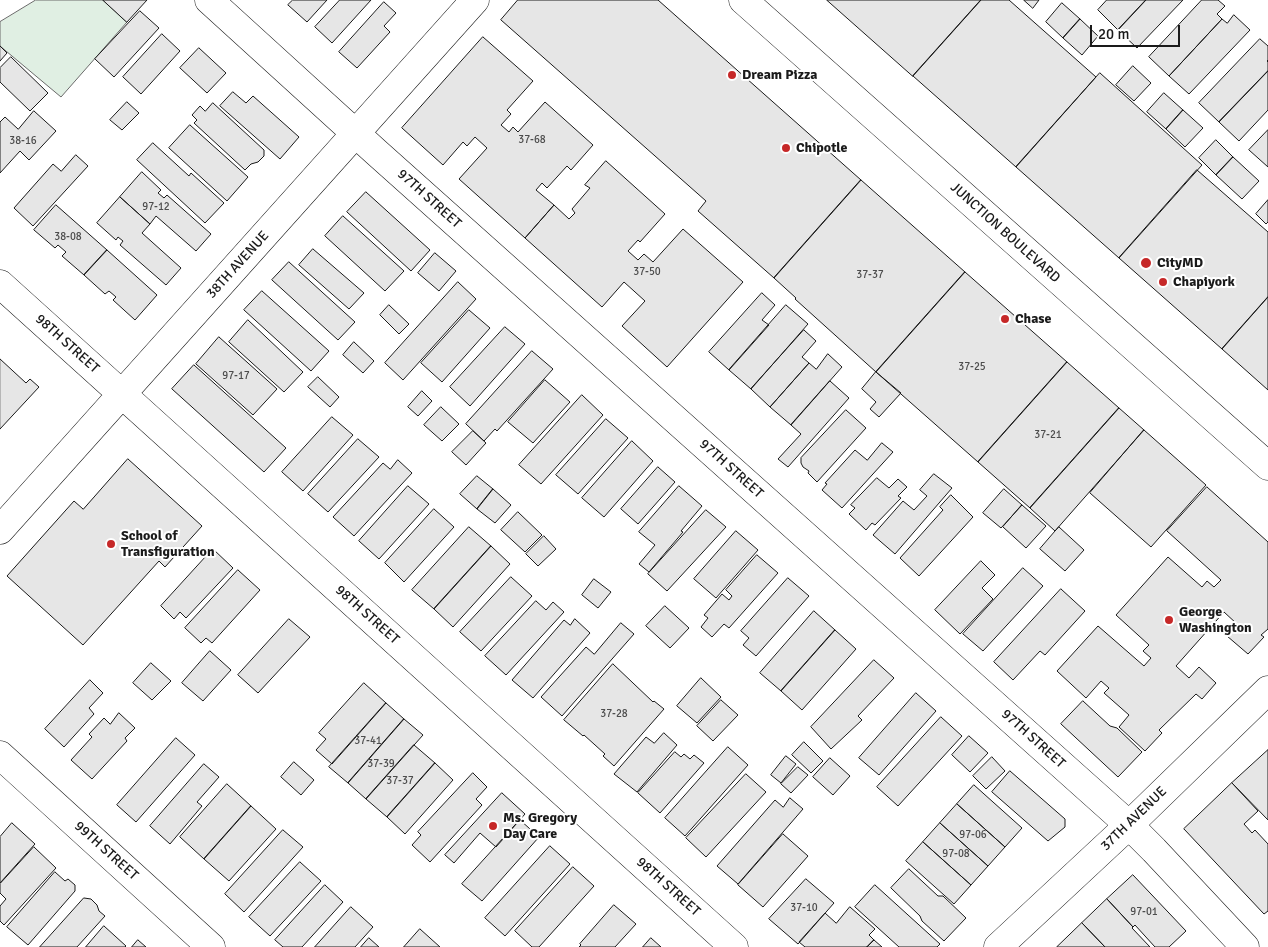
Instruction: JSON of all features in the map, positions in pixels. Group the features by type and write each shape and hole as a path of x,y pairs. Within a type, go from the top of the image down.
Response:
{"street":[{"name":"97TH STREET","path":"209,0 356,134 1129,825 1245,947"},
{"name":"38TH AVENUE","path":"0,530 475,0"},
{"name":"JUNCTION BOULEVARD","path":"743,0 1268,466"},
{"name":"98TH STREET","path":"0,284 734,947"},
{"name":"37TH AVENUE","path":"998,947 1129,825 1268,690"},
{"name":"99TH STREET","path":"0,755 212,947"}],"green space":[{"path":"36,0 103,0 127,22 61,97 0,46 0,22"}],"building":[{"path":"103,0 147,0 127,22"},
{"path":"293,0 327,0 307,22 288,5"},
{"path":"340,0 371,0 332,43 315,27"},
{"path":"518,0 658,0 861,180 774,278 698,211 706,201 501,20"},
{"path":"827,0 981,0 913,76"},
{"path":"981,0 1009,0 1096,77 1016,167 913,76"},
{"path":"1024,0 1039,0 1033,8"},
{"path":"1107,0 1146,0 1118,30 1098,10"},
{"path":"1146,0 1183,0 1137,48 1118,30"},
{"path":"1202,0 1218,0 1225,6 1217,14 1222,19 1169,76 1149,57"},
{"path":"384,2 396,13 384,26 390,32 357,68 339,52"},
{"path":"1062,3 1080,19 1063,38 1046,22"},
{"path":"140,11 159,28 114,77 95,59"},
{"path":"1234,15 1250,30 1189,94 1169,76 1222,19 1227,23"},
{"path":"1080,19 1098,36 1082,55 1063,38"},
{"path":"162,34 180,51 141,94 123,77"},
{"path":"483,37 533,81 507,110 511,114 501,125 509,132 513,127 518,132 545,102 593,145 571,170 567,166 547,188 542,183 536,190 554,205 525,238 459,179 487,148 475,137 467,146 463,142 443,165 402,128"},
{"path":"1260,39 1268,46 1268,71 1219,122 1199,103"},
{"path":"0,46 7,53 0,61"},
{"path":"199,48 226,73 207,93 180,68"},
{"path":"11,57 48,93 30,111 0,82 0,68"},
{"path":"1133,66 1151,83 1134,101 1116,85"},
{"path":"1268,71 1268,110 1239,141 1219,122"},
{"path":"1100,73 1202,165 1119,258 1016,167"},
{"path":"233,92 246,103 253,96 299,137 280,159 220,106"},
{"path":"1164,93 1183,110 1166,129 1147,112"},
{"path":"127,102 139,113 122,130 110,120"},
{"path":"213,103 264,150 264,156 245,170 194,123 197,120 192,115 200,106 205,111"},
{"path":"1183,110 1203,128 1185,147 1166,129"},
{"path":"34,111 56,131 29,160 20,151 0,173 0,122 5,117 18,129"},
{"path":"190,125 248,177 227,201 169,148"},
{"path":"1268,130 1268,167 1249,150"},
{"path":"1216,140 1233,157 1216,175 1199,158"},
{"path":"153,143 189,176 191,173 224,203 205,223 137,160"},
{"path":"76,155 88,166 33,226 14,208 53,164 61,171"},
{"path":"1233,157 1259,181 1242,199 1216,175"},
{"path":"606,161 665,214 640,242 638,240 628,251 638,260 644,254 653,262 683,229 743,282 667,367 622,326 645,301 624,282 602,307 525,238 554,205 569,219 575,213 572,209 590,188 585,185"},
{"path":"1197,170 1268,232 1268,297 1222,349 1119,258"},
{"path":"142,172 161,190 158,193 164,198 167,195 211,234 196,251 156,216 150,224 120,197"},
{"path":"861,180 965,272 876,372 774,278"},
{"path":"366,192 430,250 411,271 347,212"},
{"path":"120,197 150,224 142,233 181,268 166,285 120,245 123,241 118,237 116,240 97,223"},
{"path":"1268,200 1268,222 1266,224 1256,214"},
{"path":"56,205 107,250 84,275 62,256 66,252 58,245 55,248 34,230"},
{"path":"343,216 404,271 385,291 325,236"},
{"path":"313,249 364,293 349,309 299,265"},
{"path":"107,250 157,295 135,320 113,300 116,297 109,291 105,294 84,275"},
{"path":"435,253 456,271 439,291 418,273"},
{"path":"289,262 355,322 338,340 272,280"},
{"path":"965,272 1067,362 978,462 876,372"},
{"path":"458,282 476,299 403,380 385,363"},
{"path":"262,291 329,351 311,371 244,310"},
{"path":"762,293 775,305 762,320 769,325 729,370 709,352"},
{"path":"1268,297 1268,390 1222,349"},
{"path":"389,305 409,324 399,334 380,315"},
{"path":"786,305 808,324 751,389 729,370"},
{"path":"469,310 490,328 442,382 421,363"},
{"path":"248,320 303,372 284,392 229,342"},
{"path":"505,327 525,344 470,406 450,387"},
{"path":"804,330 816,341 802,357 809,363 770,407 751,389"},
{"path":"219,337 277,389 253,415 196,364"},
{"path":"354,342 374,361 363,373 343,355"},
{"path":"532,351 553,369 497,431 495,429 484,441 466,424"},
{"path":"828,354 842,367 791,425 770,407 809,363 816,369"},
{"path":"0,359 26,383 30,379 39,387 0,429"},
{"path":"1067,362 1119,408 1030,508 978,462"},
{"path":"194,365 286,448 264,472 172,389"},
{"path":"876,372 901,393 879,417 870,409 876,402 862,389"},
{"path":"318,377 339,397 330,407 308,387"},
{"path":"545,380 570,402 533,443 508,422"},
{"path":"830,381 849,398 788,467 778,459 801,434 791,425"},
{"path":"422,391 432,401 418,416 408,407"},
{"path":"582,395 603,415 541,484 519,465"},
{"path":"441,407 459,424 442,441 424,425"},
{"path":"1119,408 1144,430 1055,531 1030,508"},
{"path":"846,410 866,428 817,482 808,473 809,471 803,467 801,458"},
{"path":"332,417 353,435 303,491 282,472"},
{"path":"606,419 628,438 578,494 556,475"},
{"path":"1144,430 1206,485 1151,547 1090,493"},
{"path":"473,431 486,443 466,465 452,452"},
{"path":"358,439 379,457 328,512 308,494"},
{"path":"632,441 653,461 604,517 582,498"},
{"path":"882,443 893,452 842,508 822,490 827,484 825,483 855,450 867,460"},
{"name":"School of Transfiguration","path":"128,459 202,526 165,567 159,561 83,645 7,576 74,501 83,509"},
{"path":"398,460 412,473 354,536 333,517 383,463 390,469"},
{"path":"658,467 675,482 638,524 621,509"},
{"path":"934,474 952,488 895,554 873,535 903,501 914,510 927,496 920,490"},
{"path":"477,476 493,489 477,509 460,494"},
{"path":"877,478 889,488 898,479 907,487 898,496 901,498 875,525 872,523 866,530 849,514 855,508 851,505"},
{"path":"408,486 429,504 379,559 359,541"},
{"path":"679,486 702,506 649,572 639,564 655,545 639,532"},
{"name":"George Washington","path":"1207,487 1268,542 1268,629 1261,635 1264,637 1248,654 1227,636 1237,624 1224,612 1176,666 1189,678 1199,667 1216,683 1202,699 1196,694 1159,730 1162,733 1145,751 1119,727 1129,715 1104,693 1109,688 1101,681 1086,698 1057,671 1098,626 1144,666 1151,658 1143,651 1149,645 1116,615 1168,557 1202,587 1207,581 1214,587 1221,580 1167,531"},
{"path":"493,489 511,505 495,523 477,509"},
{"path":"1004,489 1022,505 1001,528 983,513"},
{"path":"951,495 973,517 919,576 900,558 943,510 940,507"},
{"path":"1022,505 1046,526 1026,548 1003,527"},
{"path":"434,509 454,527 404,582 385,563"},
{"path":"706,510 726,527 667,591 648,574"},
{"path":"518,512 542,535 525,552 501,530"},
{"path":"469,527 491,546 434,609 412,590"},
{"path":"1059,527 1084,550 1065,571 1040,549"},
{"path":"736,531 758,550 716,598 694,579"},
{"path":"544,536 556,549 538,566 526,554"},
{"path":"491,546 510,564 453,627 434,609"},
{"path":"213,549 233,568 186,618 180,612 174,619 161,606"},
{"path":"757,555 778,573 729,628 724,624 712,637 701,627 708,618 704,615 722,594 729,600 732,596 726,590"},
{"path":"981,561 995,575 982,588 993,599 960,634 935,610"},
{"path":"1023,568 1043,586 983,651 963,634"},
{"path":"238,570 260,590 212,643 206,638 201,643 185,628"},
{"path":"511,577 532,596 481,651 460,632"},
{"path":"788,578 809,596 756,656 743,645 749,638 741,631"},
{"path":"594,579 611,592 598,608 582,595"},
{"path":"1061,589 1085,611 1045,655 1040,651 1013,680 994,662"},
{"path":"536,601 546,610 553,602 564,612 506,675 485,656"},
{"path":"665,606 689,628 670,648 646,626"},
{"path":"814,611 835,630 781,691 760,673"},
{"path":"289,619 310,637 258,693 238,675"},
{"path":"575,619 590,633 533,698 512,680 564,620 570,625"},
{"path":"621,623 634,634 562,716 541,697 586,647 594,654"},
{"path":"835,630 856,649 802,710 781,691"},
{"path":"210,651 231,670 203,701 182,683"},
{"path":"874,660 894,678 858,716 862,720 831,749 811,727"},
{"path":"151,663 171,681 152,700 133,683"},
{"path":"613,664 653,702 664,709 614,766 603,756 605,754 564,720"},
{"path":"701,678 721,697 697,723 677,706"},
{"path":"90,680 103,693 89,708 94,714 64,747 45,729"},
{"path":"364,683 386,703 332,764 316,750 326,739 319,733"},
{"path":"916,693 936,711 879,775 859,758"},
{"path":"721,700 738,715 713,741 697,726"},
{"path":"1083,701 1110,726 1117,728 1142,752 1118,777 1061,724"},
{"path":"386,703 404,719 348,783 329,767"},
{"path":"119,713 135,728 125,738 127,741 92,779 71,760 92,737 89,734 104,718 110,724"},
{"path":"941,717 962,736 898,806 877,787"},
{"path":"404,719 423,735 366,799 348,783"},
{"path":"664,733 677,745 637,792 614,774 646,737 654,743"},
{"path":"969,736 988,753 970,772 952,755"},
{"path":"176,738 195,755 136,822 117,805"},
{"path":"804,742 823,761 811,773 792,755"},
{"path":"414,745 435,763 387,817 366,799"},
{"path":"728,747 748,765 685,836 665,818"},
{"path":"1268,750 1268,820 1232,783"},
{"path":"675,752 681,757 684,754 690,759 694,755 704,763 660,813 638,793"},
{"path":"786,756 796,764 781,783 771,775"},
{"path":"992,757 1005,771 986,789 973,776"},
{"path":"830,758 850,776 833,795 813,777"},
{"path":"294,762 314,780 301,795 281,777"},
{"path":"435,763 453,780 405,834 387,817"},
{"path":"204,764 219,777 197,802 202,806 170,844 150,826"},
{"path":"798,767 808,775 791,793 781,784"},
{"path":"1010,771 1065,819 1065,827 1048,841 992,792"},
{"path":"473,773 487,787 476,799 482,805 430,862 412,845 421,835 418,832"},
{"path":"746,774 766,792 706,857 686,838"},
{"path":"1232,783 1258,811 1244,824 1252,833 1255,830 1268,844 1268,911 1264,914 1184,829"},
{"path":"227,784 251,806 204,859 180,837"},
{"path":"974,785 1022,828 1005,847 957,804"},
{"name":"Ms. Gregory Day Care","path":"502,793 525,814 496,847 480,833 454,863 445,855"},
{"path":"790,798 803,809 738,884 717,866 775,800 783,807"},
{"path":"957,804 1005,847 988,866 940,823"},
{"path":"251,806 276,829 229,881 204,859"},
{"path":"520,820 539,837 482,901 462,884"},
{"path":"12,823 35,844 0,883 0,837"},
{"path":"940,823 988,866 971,885 923,842"},
{"path":"283,830 303,847 244,912 225,894"},
{"path":"783,834 808,856 763,907 738,885"},
{"path":"923,842 971,885 954,904 906,861"},
{"path":"550,846 570,864 505,936 485,918"},
{"path":"34,847 56,868 4,925 0,921 0,906 6,899 0,893 0,884"},
{"path":"300,862 321,881 270,936 249,917"},
{"path":"573,867 594,886 539,947 532,947 515,931"},
{"path":"909,869 938,896 943,896 966,918 944,941 891,888"},
{"path":"55,872 65,881 68,879 75,885 75,891 28,945 7,927"},
{"path":"1133,875 1186,931 1169,947 1155,947 1107,899"},
{"path":"806,879 834,903 798,944 769,919"},
{"path":"325,885 343,902 302,947 283,947 275,940"},
{"path":"875,885 940,944 937,947 899,947 855,907"},
{"path":"84,898 91,899 105,916 77,947 40,947"},
{"path":"1107,899 1150,947 1105,947 1082,923"},
{"path":"614,905 636,924 615,947 579,947 580,944"},
{"path":"351,907 373,927 355,947 315,947"},
{"path":"850,907 875,929 869,935 874,940 867,947 805,947 799,942 825,913 836,923"},
{"path":"1082,923 1105,947 1057,947"},
{"path":"104,926 126,946 86,947"},
{"path":"420,929 440,947 404,947"},
{"path":"369,938 379,947 361,947"},
{"path":"651,938 661,947 643,947"},
{"path":"138,940 146,947 132,947"},
{"path":"874,940 882,947 867,947"}],"place":[{"name":"Dream Pizza","path":"732,75"},
{"name":"Chipotle","path":"786,148"},
{"name":"CityMD","path":"1146,263"},
{"name":"Chapiyork","path":"1163,282"},
{"name":"Chase","path":"1005,319"},
{"name":"School of Transfiguration","path":"111,544"},
{"name":"George Washington","path":"1169,620"},
{"name":"Ms. Gregory Day Care","path":"493,826"}]}
